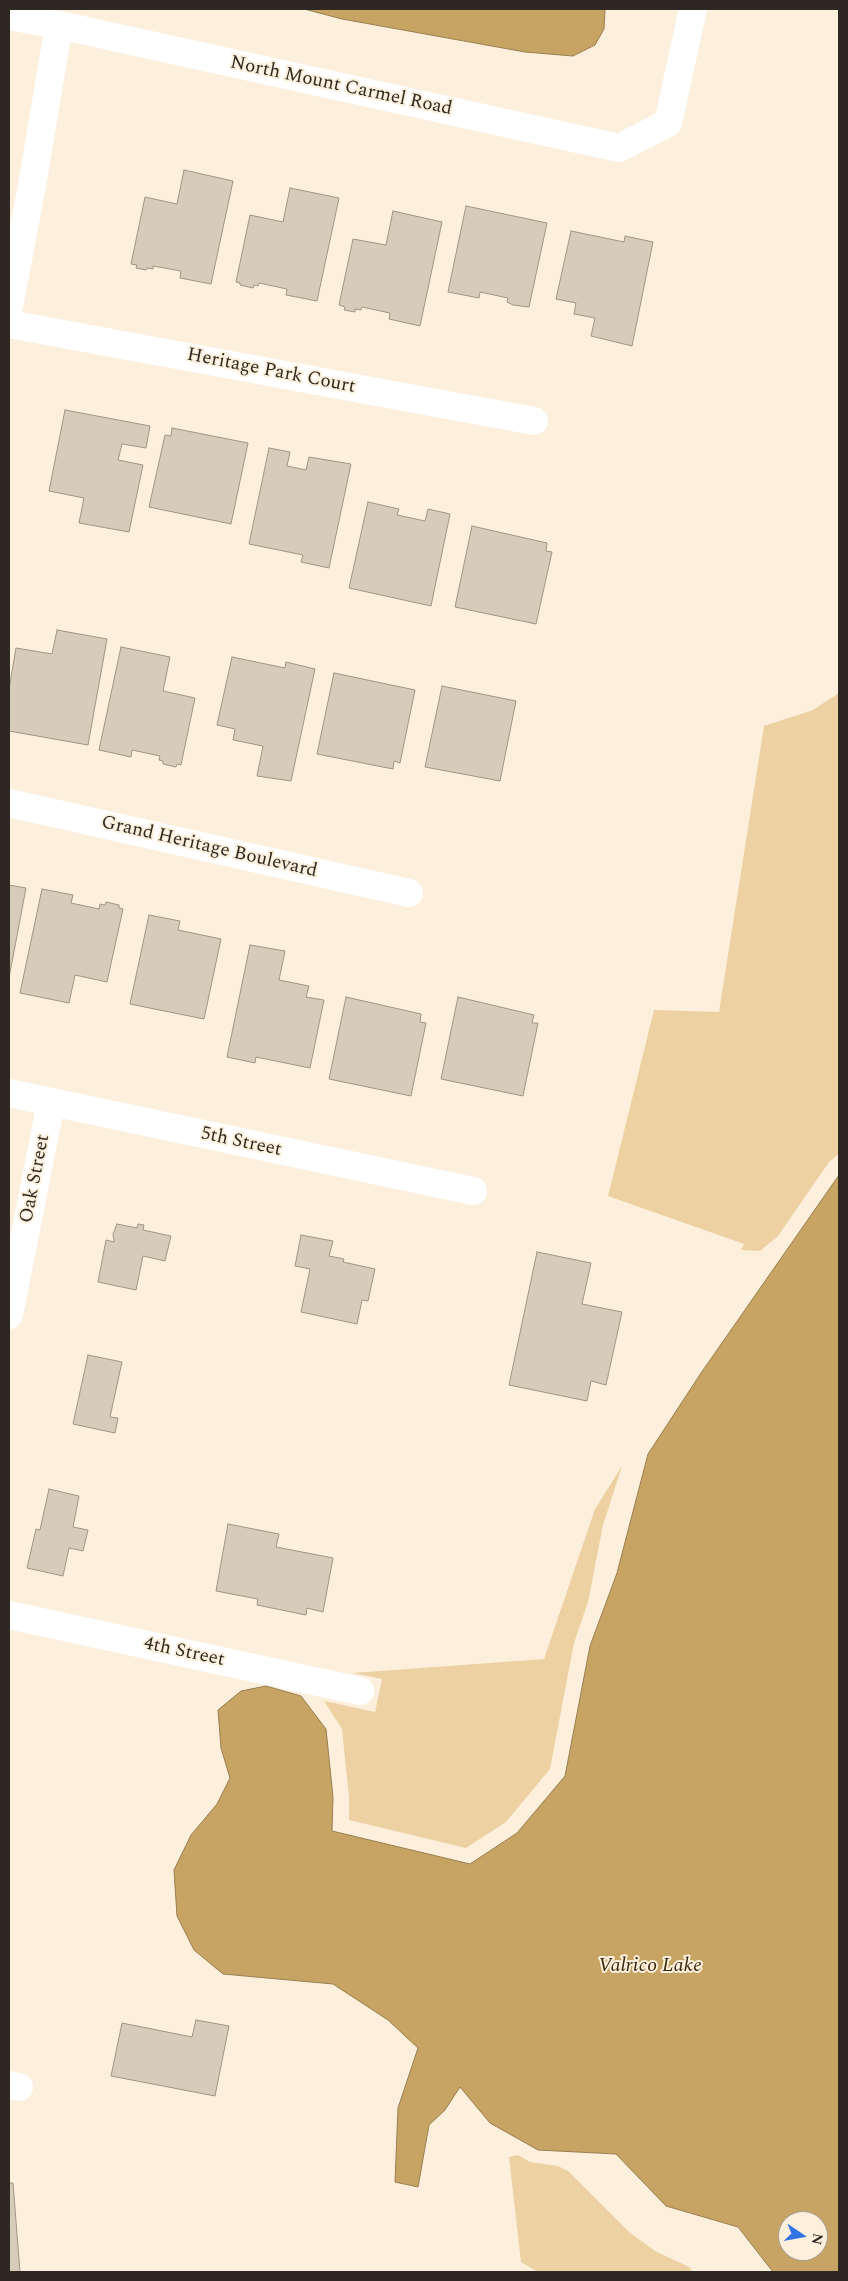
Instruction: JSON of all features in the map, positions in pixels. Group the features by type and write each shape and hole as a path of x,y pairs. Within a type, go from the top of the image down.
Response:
{"street":[{"name":"North Mount Carmel Road","path":"9,16 59,25 619,148 668,123 693,9"},
{"path":"9,307 59,25"},
{"name":"Heritage Park Court","path":"9,324 534,421"},
{"name":"Grand Heritage Boulevard","path":"9,803 409,893"},
{"name":"5th Street","path":"9,1093 473,1191"},
{"name":"Oak Street","path":"9,1314 51,1103"},
{"name":"4th Street","path":"9,1615 360,1691"}],"shaded area":[{"path":"839,693 839,1154 829,1162 778,1236 760,1251 741,1250 744,1244 608,1196 654,1010 719,1012 764,726 813,710"},
{"path":"622,1466 603,1525 588,1602 574,1643 550,1769 506,1822 466,1848 349,1820 349,1797 342,1729 324,1701 375,1712 382,1679 353,1673 544,1659 595,1509"},
{"path":"518,2155 530,2162 558,2166 568,2171 629,2232 655,2251 689,2267 693,2272 538,2272 521,2262 509,2157"}],"water":[{"path":"304,9 605,9 604,29 595,45 573,56 525,52 342,19"},
{"name":"Valrico Lake","path":"839,1175 839,2272 773,2272 738,2227 666,2206 616,2154 538,2150 490,2123 460,2087 445,2110 429,2125 418,2187 395,2182 398,2108 418,2048 388,2020 333,1984 223,1974 194,1950 177,1916 174,1870 191,1835 217,1804 230,1778 221,1748 218,1710 241,1691 266,1686 301,1696 326,1729 333,1797 332,1831 470,1864 517,1833 565,1776 590,1646 617,1573 648,1454 701,1373"}],"building":[{"path":"184,170 233,181 211,284 180,278 181,271 153,266 153,269 147,268 146,270 136,268 137,265 131,264 145,197 177,204"},
{"path":"290,188 339,198 317,301 286,295 287,289 259,283 258,286 254,285 253,288 236,282 250,215 283,222"},
{"path":"466,206 547,223 529,307 513,305 507,302 508,298 480,292 479,298 448,292"},
{"path":"393,211 442,222 420,326 389,319 390,313 362,307 361,310 355,309 355,312 344,310 345,307 339,305 353,239 386,245"},
{"path":"571,231 624,242 625,236 653,242 632,346 591,336 595,318 574,314 576,303 556,299"},
{"path":"65,410 150,426 146,448 122,444 118,460 143,465 129,532 79,523 84,498 49,491"},
{"path":"172,428 248,443 231,524 149,507 165,435 171,436"},
{"path":"269,448 290,452 287,466 306,470 309,457 351,464 329,568 301,562 303,555 249,544"},
{"path":"368,502 399,509 397,515 425,521 428,509 450,514 431,606 349,588"},
{"path":"472,526 547,543 546,551 552,552 536,624 455,607"},
{"path":"57,630 107,639 88,745 9,731 9,689 16,648 52,654"},
{"path":"121,647 170,657 163,691 195,698 181,765 177,764 176,767 163,764 163,761 159,760 160,756 132,750 131,757 99,750"},
{"path":"232,657 285,668 286,662 315,669 291,781 257,776 263,746 233,740 235,729 217,725"},
{"path":"334,673 415,690 400,763 394,761 393,769 317,754"},
{"path":"442,686 516,701 500,781 425,767"},
{"path":"9,885 26,888 9,978"},
{"path":"42,889 73,895 71,903 99,909 100,904 105,905 106,902 119,905 119,908 123,909 107,982 75,975 69,1003 20,993"},
{"path":"149,915 180,921 178,930 221,939 204,1019 130,1004"},
{"path":"250,945 285,951 279,980 309,986 306,997 324,1000 310,1068 256,1057 255,1063 227,1057"},
{"path":"346,997 421,1014 420,1022 426,1023 411,1096 329,1079"},
{"path":"458,997 534,1015 532,1023 538,1023 523,1096 441,1079"},
{"path":"117,1224 137,1228 138,1224 144,1225 143,1230 171,1236 165,1261 143,1256 136,1290 98,1282 106,1240 114,1242 113,1234"},
{"path":"301,1235 333,1241 329,1256 344,1259 343,1262 375,1269 368,1301 362,1300 357,1324 301,1312 310,1269 295,1266"},
{"path":"537,1252 591,1263 582,1304 622,1312 606,1385 591,1381 587,1401 509,1385"},
{"path":"88,1355 122,1362 110,1417 118,1418 115,1433 73,1424"},
{"path":"49,1489 79,1496 73,1527 88,1530 83,1551 69,1548 63,1576 27,1568 36,1529 40,1530"},
{"path":"228,1524 279,1534 276,1547 333,1558 323,1612 307,1608 306,1615 257,1605 258,1599 216,1591"},
{"path":"196,2020 229,2026 215,2096 111,2076 122,2023 192,2037"},
{"path":"9,2183 13,2183 20,2272 9,2272"}]}
